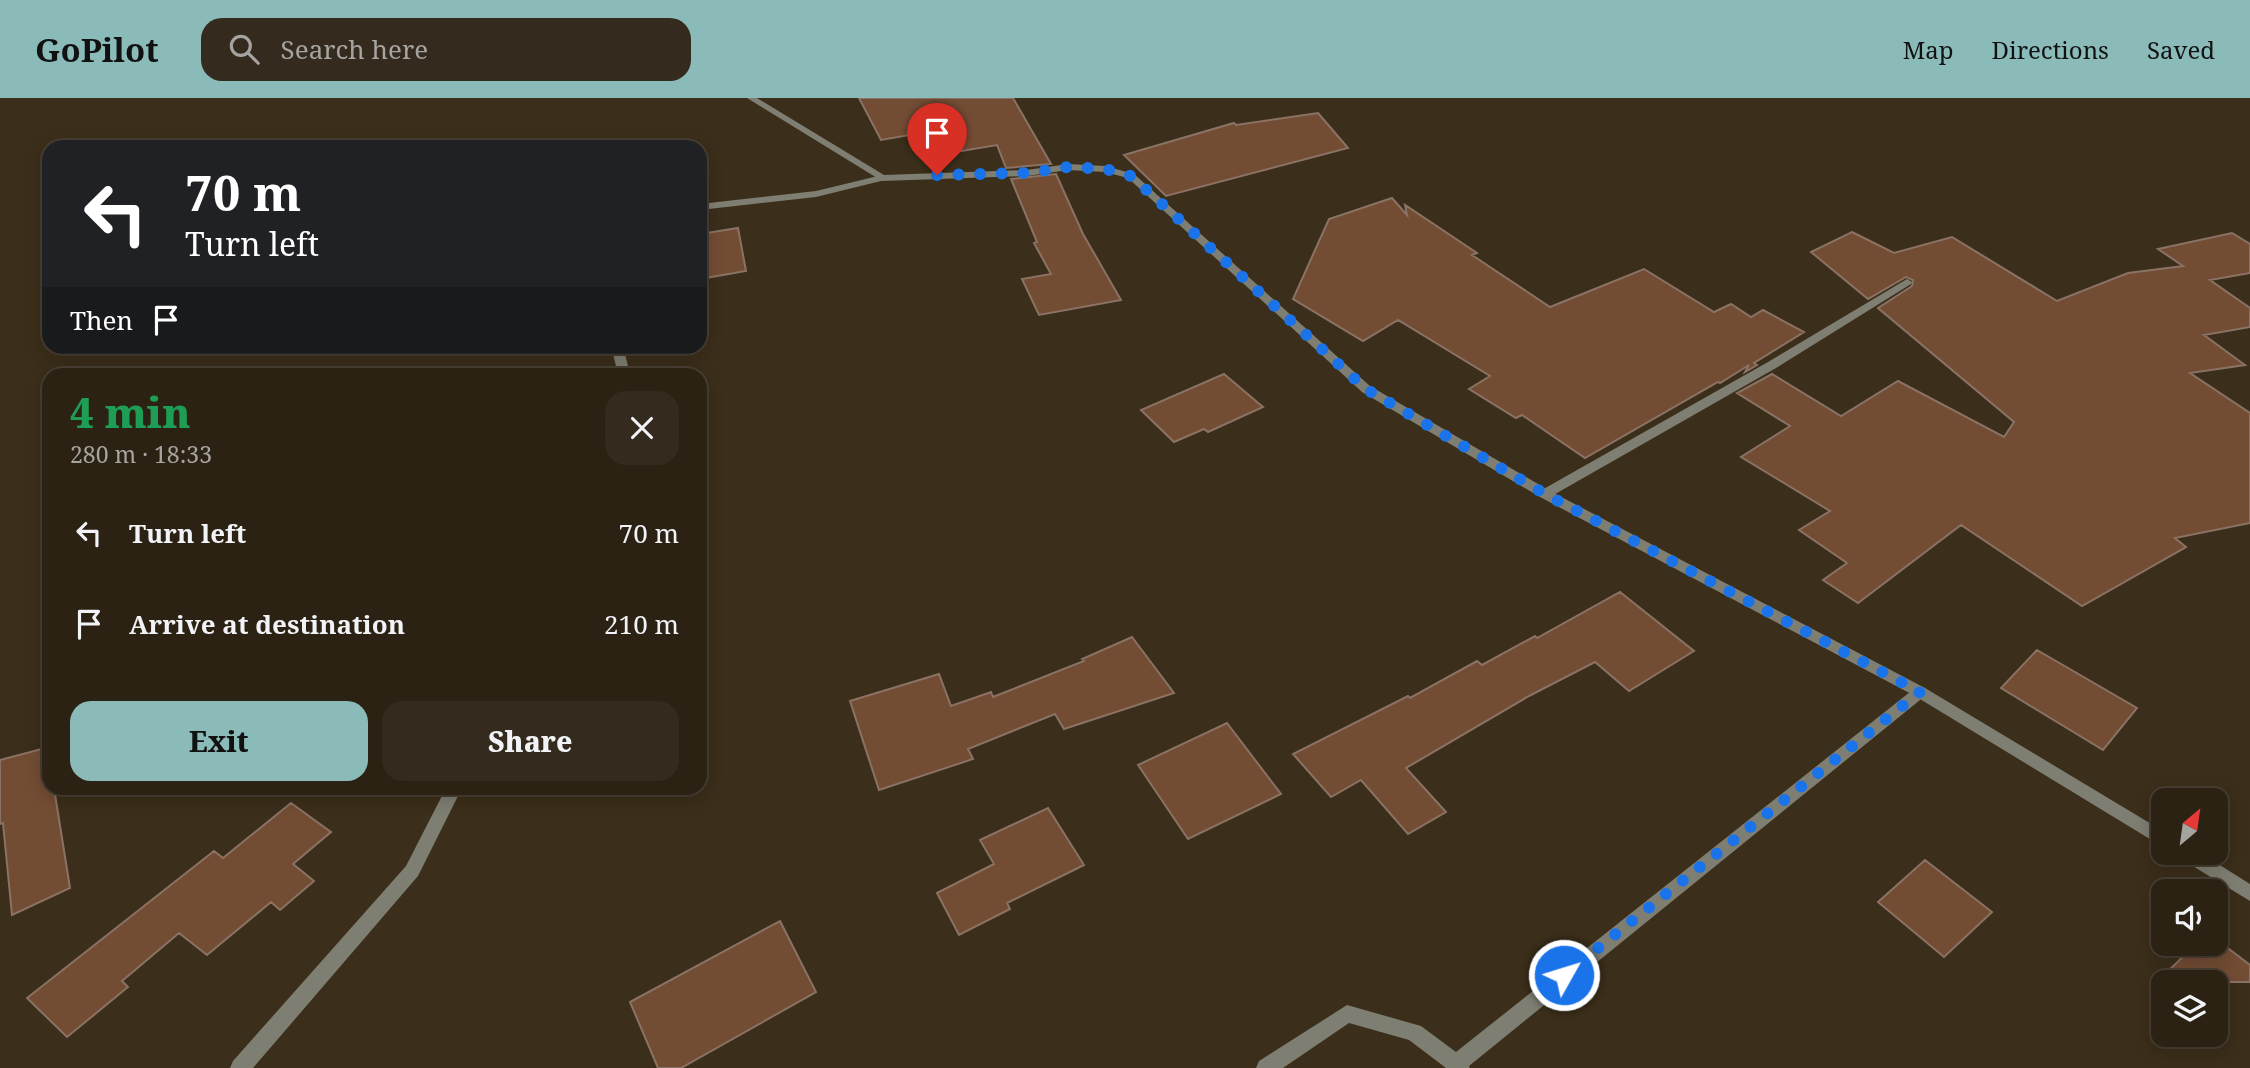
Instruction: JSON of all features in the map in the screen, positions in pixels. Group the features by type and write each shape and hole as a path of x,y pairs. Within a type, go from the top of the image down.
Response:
{"street":[{"path":"751,98 882,178"},
{"path":"707,206 816,194 882,178 1027,173 1068,167 1105,169 1131,176 1366,389 1545,494 1920,692 2151,833"},
{"path":"1545,494 1772,365 1907,282"},
{"path":"1266,1068 1347,1014 1413,1032 1458,1066 1920,692"},
{"path":"240,1068 412,871 450,795"},
{"path":"2204,865 2250,893"}],"building":[{"path":"859,98 1013,98 1051,164 1006,168 997,145 950,153 944,143 928,145 921,133 881,140"},
{"path":"1318,113 1348,148 1166,196 1124,155 1234,123 1236,125"},
{"path":"1056,174 1083,234 1121,300 1039,315 1022,279 1051,274 1034,243 1037,242 1011,179"},
{"path":"1392,198 1407,215 1405,205 1477,253 1472,255 1550,307 1644,269 1714,312 1731,304 1751,317 1763,310 1804,332 1754,363 1757,365 1745,372 1749,365 1585,458 1522,415 1516,418 1469,389 1490,376 1398,320 1363,341 1293,299 1329,219"},
{"path":"738,228 746,271 707,278 707,233"},
{"path":"1852,232 1894,253 1952,237 2057,301 2128,273 2183,266 2158,249 2232,233 2250,244 2250,273 2210,280 2250,308 2250,327 2204,335 2245,365 2190,373 2250,413 2250,523 2175,538 2186,547 2082,606 1961,525 1858,603 1823,580 1847,563 1799,530 1830,511 1741,457 1790,426 1737,393 1772,374 1841,416 1898,381 2004,437 2014,422 1878,308 1912,286 1913,280 1906,277 1868,299 1811,252"},
{"path":"1224,374 1263,407 1208,432 1204,429 1174,442 1141,410"},
{"path":"1620,592 1694,651 1629,691 1595,662 1529,696 1406,768 1446,812 1408,834 1361,780 1331,797 1293,754 1408,696 1410,698 1477,661 1482,665 1535,636 1537,638"},
{"path":"1132,637 1174,693 1064,729 1055,714 968,749 973,759 879,790 850,701 939,674 951,706 991,692 993,697 1084,661 1082,659"},
{"path":"2037,650 2137,708 2103,750 2001,688"},
{"path":"1227,723 1281,794 1188,839 1138,765"},
{"path":"42,749 42,795 55,795 70,888 12,915 3,823 0,824 0,760"},
{"path":"291,803 331,832 293,864 314,881 280,910 271,902 207,955 179,933 122,981 128,987 67,1037 27,998 214,851 223,858"},
{"path":"1048,808 1084,865 1007,903 1010,909 959,935 937,893 994,864 980,840"},
{"path":"1925,860 1992,912 1944,957 1878,902"},
{"path":"780,921 816,992 681,1068 658,1068 630,1002"},
{"path":"2228,948 2250,965 2250,982 2228,982 2228,970 2169,970 2184,956 2228,956"}],"route":[{"path":"937,175 1027,173 1068,167 1105,169 1131,176 1366,389 1545,494 1920,692 1564,975"}]}
